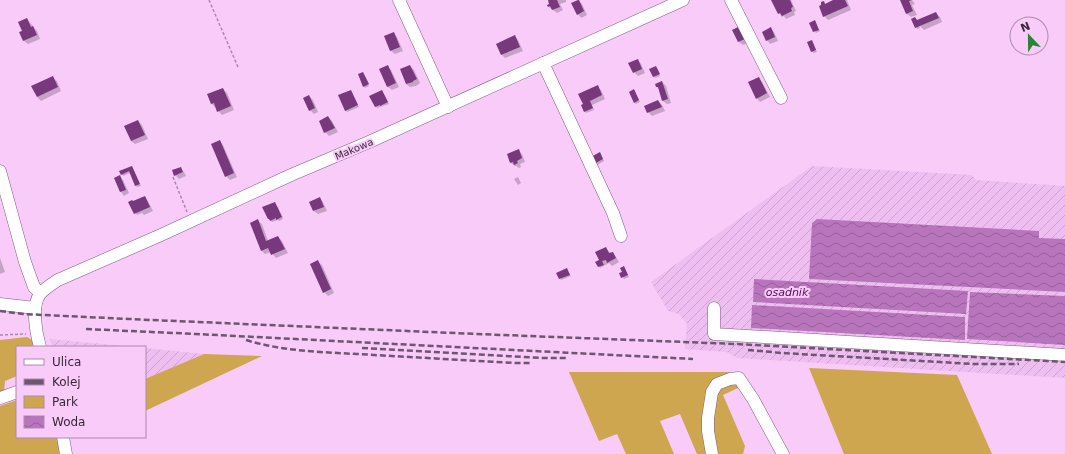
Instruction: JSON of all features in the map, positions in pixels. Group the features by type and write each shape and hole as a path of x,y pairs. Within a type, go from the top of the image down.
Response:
{"street":[{"path":"399,0 448,106"},
{"name":"Makowa","path":"40,293 75,272 131,249 291,175 369,142 683,0"},
{"path":"731,0 781,98"},
{"path":"543,63 613,213 621,236"},
{"path":"0,171 25,262 34,287 40,293 35,308 36,333 40,346"},
{"path":"0,304 35,308"},
{"path":"714,308 714,334 1065,355"},
{"path":"712,454 708,431 708,418 712,392 717,384 730,379 739,378 753,399 783,454"},
{"path":"0,398 16,392"},
{"path":"63,438 66,454"}],"path":[{"path":"209,0 238,68"},
{"path":"173,177 191,221"},
{"path":"0,335 36,333"}],"shaded area":[{"path":"812,166 972,175 976,180 1065,186 1065,378 737,358 727,352 685,349 687,324 679,314 668,311 651,282"},
{"path":"50,339 123,346 52,346"},
{"path":"146,348 204,354 146,379"}],"green space":[{"path":"27,337 32,340 33,346 16,346 16,376 5,381 4,392 0,393 0,340"},
{"path":"204,354 262,356 146,411 146,379"},
{"path":"809,368 957,375 992,454 844,454"},
{"path":"569,372 729,372 740,387 723,395 745,446 743,454 697,454 680,414 660,421 674,454 626,454 617,434 599,441"},
{"path":"16,400 16,438 60,438 66,454 0,454 0,406"}],"water":[{"path":"817,219 1039,231 1039,238 1065,239 1065,292 809,279 812,223"},
{"name":"osadnik","path":"754,279 968,291 966,314 753,302"},
{"path":"970,292 1065,296 1065,345 967,339"},
{"name":"osadnik","path":"752,305 965,317 965,340 751,328"}],"building":[{"path":"548,0 557,0 560,7 552,10 550,6 548,7 547,5 549,4"},
{"path":"578,0 584,11 577,15 571,3"},
{"path":"771,0 790,0 793,7 791,8 792,11 782,16 780,13 778,14"},
{"path":"833,0 845,0 848,6 823,17 819,6 821,5 821,2 824,1 825,4"},
{"path":"900,0 912,0 909,1 913,11 906,14"},
{"path":"936,12 939,18 915,28 911,19 915,17 917,20"},
{"path":"27,18 37,35 23,41 19,32 22,31 18,22"},
{"path":"815,20 819,30 813,32 809,23"},
{"path":"742,25 745,39 738,42 732,30"},
{"path":"771,27 775,37 766,41 762,32"},
{"path":"394,32 400,47 390,51 384,36"},
{"path":"515,35 520,47 501,55 496,44"},
{"path":"812,40 816,50 811,52 807,42"},
{"path":"638,59 642,69 633,73 628,63"},
{"path":"388,65 396,83 387,87 379,69"},
{"path":"410,65 417,79 406,84 400,69"},
{"path":"656,66 660,74 653,77 649,69"},
{"path":"363,72 369,84 363,87 358,74"},
{"path":"53,76 58,87 37,97 31,86"},
{"path":"759,77 767,93 756,99 748,82"},
{"path":"662,81 668,99 662,101 658,87 656,87 655,84"},
{"path":"598,85 602,95 590,101 593,108 584,112 581,105 583,104 578,94"},
{"path":"223,88 231,106 217,112 214,103 211,104 207,94"},
{"path":"634,89 639,100 634,103 629,92"},
{"path":"351,90 358,105 345,111 338,95"},
{"path":"382,90 388,102 375,107 369,96"},
{"path":"309,95 315,108 309,111 303,98"},
{"path":"658,100 662,107 647,113 644,106"},
{"path":"328,116 335,128 324,133 319,121"},
{"path":"138,120 145,135 131,141 124,126"},
{"path":"220,140 234,173 225,177 211,144"},
{"path":"519,149 522,158 514,165 513,162 510,163 507,154"},
{"path":"600,152 603,159 594,164 591,157"},
{"path":"132,166 140,184 135,186 129,171 121,175 119,171"},
{"path":"181,167 183,172 174,176 172,170"},
{"path":"120,175 126,190 120,192 114,178"},
{"path":"145,196 150,207 134,214 128,202"},
{"path":"320,197 324,207 313,211 309,202"},
{"path":"275,202 282,217 270,221 262,207"},
{"path":"258,219 266,241 278,236 285,249 271,255 268,248 261,251 250,223"},
{"path":"606,247 609,253 613,252 616,258 607,263 606,260 602,261 604,265 598,267 595,262 599,260 595,252"},
{"path":"318,260 331,289 323,293 310,264"},
{"path":"624,266 628,275 621,278 619,273 622,272 620,268"},
{"path":"567,268 570,275 559,279 556,273"}],"railway":[{"path":"0,311 23,314 129,319 736,344 1065,362"},
{"path":"86,329 693,359"},
{"path":"246,340 273,347 315,352 532,363"},
{"path":"362,348 541,358 568,358"},
{"path":"748,350 974,364 1019,364"}]}
